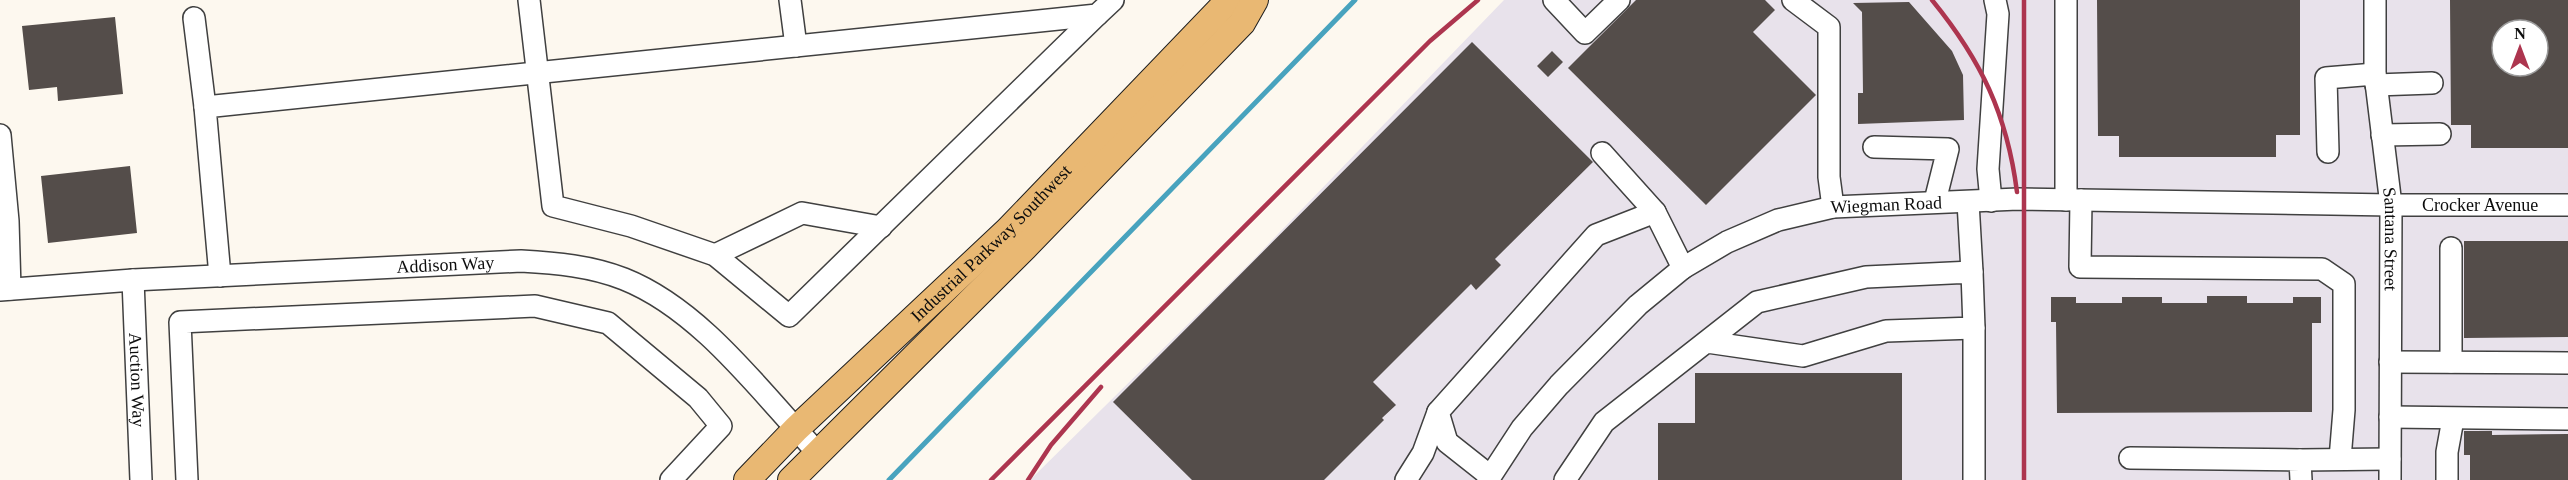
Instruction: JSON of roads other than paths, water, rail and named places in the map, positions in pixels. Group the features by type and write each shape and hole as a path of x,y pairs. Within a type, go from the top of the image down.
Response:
{"main road":[{"name":"Industrial Parkway Southwest","path":"747,480 796,429 1008,230 1229,0"},
{"name":"Industrial Parkway Southwest","path":"791,480 1025,247 1242,23 1255,0"},
{"path":"1242,23 1274,0"}],"street":[{"path":"529,0 553,206 631,226 715,255 789,316 1113,0"},
{"path":"790,0 796,46"},
{"path":"1554,0 1585,33 1619,0"},
{"path":"1793,0 1829,27 1829,177 1833,207"},
{"path":"1991,201 1988,169 1998,14 1995,0"},
{"path":"2066,0 2074,200 2080,267 2322,269 2344,284 2344,410 2340,459"},
{"name":"Santana Street","path":"2375,0 2375,79 2391,205 2390,480"},
{"path":"205,107 1097,15"},
{"path":"194,18 205,107 220,276"},
{"path":"2328,152 2326,78 2432,83"},
{"path":"2382,135 2440,134"},
{"path":"0,135 8,222 5,289"},
{"path":"1874,147 1948,149 1935,201"},
{"path":"1602,153 1655,212 1683,268"},
{"name":"Wiegman Road","path":"1489,478 1522,428 1559,384 1638,305 1683,268 1727,242 1778,220 1833,207 1935,201 2074,200 2391,205"},
{"path":"1968,202 1974,328 1974,480"},
{"name":"Crocker Avenue","path":"2391,205 2568,205"},
{"path":"1406,480 1423,453 1438,412 1596,235 1655,212"},
{"path":"715,255 802,213 881,227"},
{"path":"2451,248 2451,362"},
{"name":"Addison Way","path":"5,289 133,280 521,261 573,265 625,279 671,305 711,339 818,453"},
{"path":"1565,480 1604,422 1757,302 1866,277 1972,272"},
{"name":"Auction Way","path":"133,280 141,480"},
{"path":"187,480 180,322 535,306 608,323 698,398 721,426 671,480"},
{"path":"1707,342 1803,356 1886,331 1974,328"},
{"path":"2390,362 2568,363"},
{"path":"1438,412 1447,442 1489,478"},
{"path":"2390,417 2568,419"},
{"path":"2446,480 2446,452 2453,419"},
{"path":"2130,458 2300,470 2340,459 2390,459"}],"waterway":[{"path":"889,480 1355,0"}],"railway":[{"path":"991,480 1430,41 1478,0"},
{"path":"1932,0 1965,44 1989,89 2006,138 2017,192"},
{"path":"2024,0 2024,480"},
{"path":"1028,480 1051,445 1101,387"}]}
